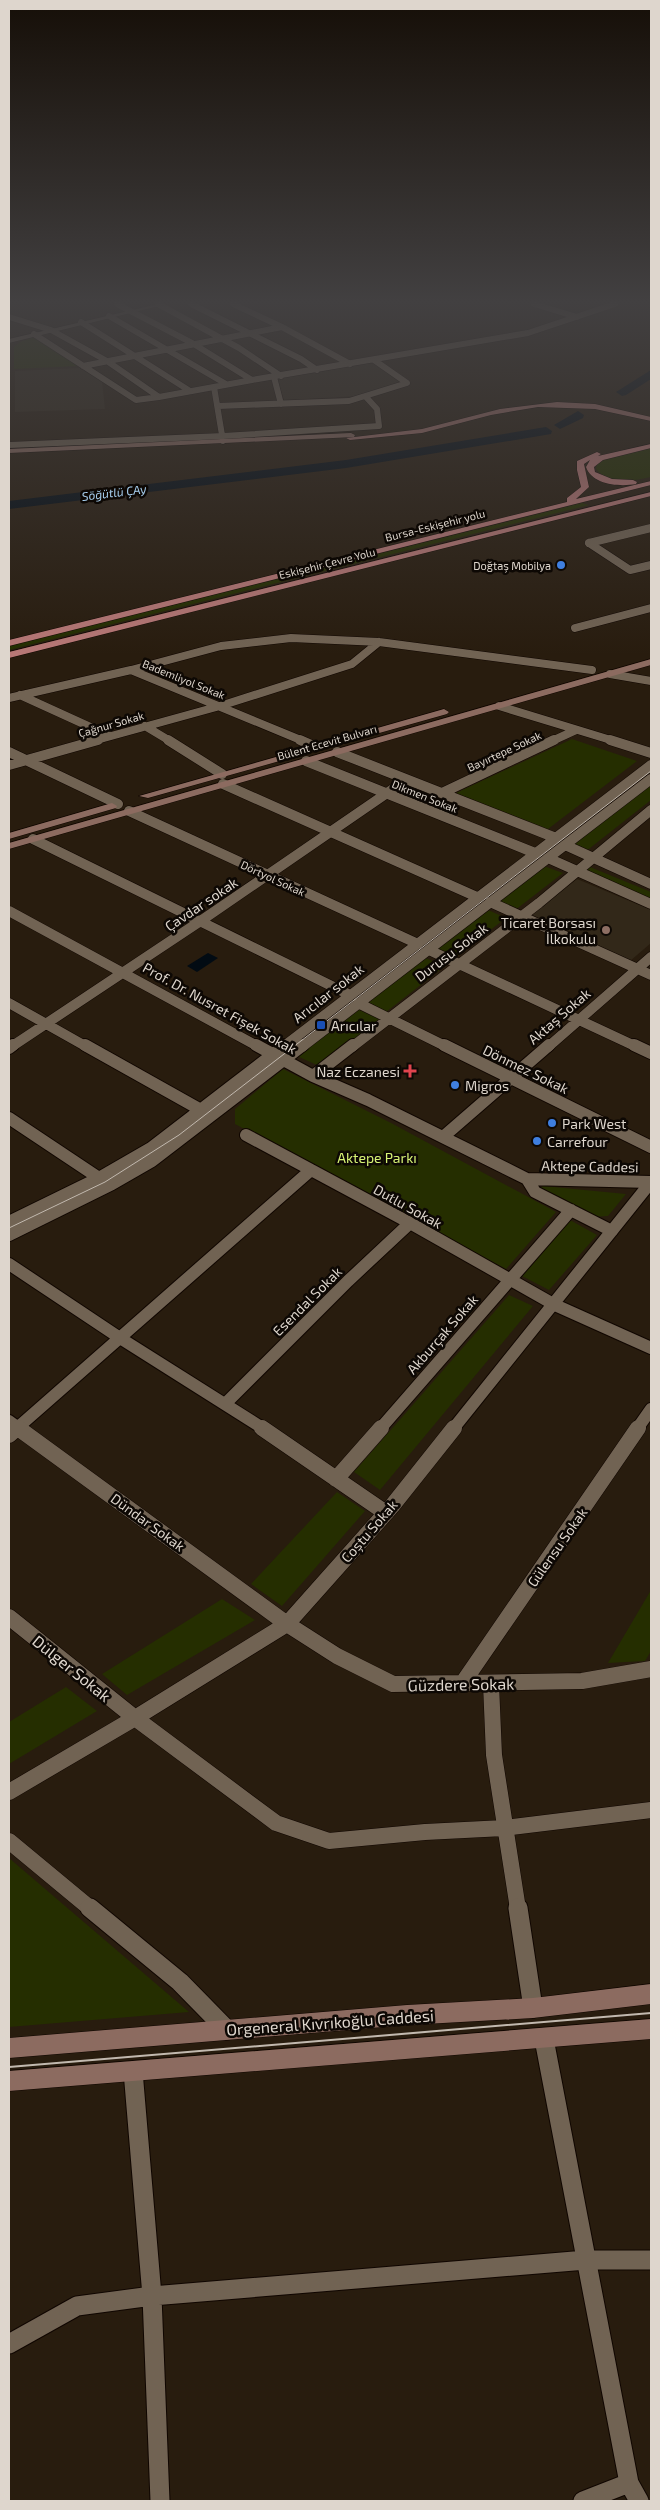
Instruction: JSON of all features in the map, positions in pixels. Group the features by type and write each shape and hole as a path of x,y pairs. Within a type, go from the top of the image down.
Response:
{"highway":[{"path":"563,504 583,493 585,479 580,469 580,463 586,458 651,440"},
{"path":"651,446 600,458 593,462 590,467 592,474 608,481 626,483 651,482"},
{"name":"Bursa-Eskişehir yolu","path":"9,643 651,482"},
{"name":"Eskişehir Çevre Yolu","path":"9,655 651,494"},
{"path":"601,506 651,502"}],"main road":[{"path":"9,455 350,436 404,428 432,421"},
{"path":"9,451 223,439 398,435 462,421"},
{"name":"Bülent Ecevit Bulvarı","path":"9,846 129,810 316,747 651,653"},
{"name":"Bülent Ecevit Bulvarı","path":"9,836 118,804 337,752 651,662"},
{"name":"Orgeneral Kıvrıkoğlu Caddesi","path":"9,2048 407,2015 533,2008 651,1994"},
{"path":"9,2081 651,2030"}],"street":[{"path":"220,421 223,439"},
{"path":"9,445 223,439 379,426 379,421"},
{"path":"651,528 589,543 630,570 651,565"},
{"path":"576,628 651,608"},
{"path":"131,670 221,646 291,638 378,642 592,670"},
{"name":"Çağnur Sokak","path":"9,765 220,706 352,664 378,642"},
{"name":"Bademliyol Sokak","path":"9,698 131,670 316,747"},
{"path":"610,674 651,682"},
{"path":"20,695 110,736"},
{"path":"498,706 651,753"},
{"path":"144,726 223,779 331,832 477,897"},
{"name":"Bayırtepe Sokak","path":"442,794 576,730"},
{"path":"9,752 118,804"},
{"name":"Dikmen Sokak","path":"337,752 560,842 651,884"},
{"name":"Dikmen Sokak","path":"306,760 535,853"},
{"name":"Arıcılar sokak","path":"9,1222 99,1178 151,1148 535,853 560,842 651,765"},
{"path":"9,1235 112,1184 152,1161 548,858 560,842 651,779"},
{"name":"Çavdar sokak","path":"9,1048 202,920 406,780"},
{"name":"Dörtyol Sokak","path":"129,810 267,876 418,944"},
{"name":"Durusu Sokak","path":"313,1076 521,916 651,810"},
{"path":"33,839 202,920 350,995"},
{"path":"548,858 651,904"},
{"path":"490,902 651,975"},
{"name":"Prof. Dr. Nusret Fişek Sokak","path":"9,911 124,972 284,1061 368,1100 527,1179"},
{"path":"429,950 651,1053"},
{"name":"Aktaş Sokak","path":"442,1137 651,957"},
{"path":"9,1003 201,1110"},
{"name":"Dönmez Sokak","path":"358,1003 651,1147"},
{"path":"9,1118 99,1178"},
{"name":"Dutlu Sokak","path":"246,1135 410,1223 555,1305 651,1348"},
{"path":"12,1428 120,1338 311,1170"},
{"path":"527,1179 535,1192 612,1232"},
{"name":"Aktepe Caddesi","path":"527,1179 651,1182"},
{"name":"Coştu Sokak","path":"9,1792 135,1718 287,1624 386,1513 555,1305 651,1182"},
{"name":"Akburçak Sokak","path":"336,1479 571,1210"},
{"name":"Esendal Sokak","path":"226,1403 348,1280 410,1223"},
{"path":"9,1264 120,1338 226,1403 386,1513"},
{"name":"Gülensu Sokak","path":"462,1684 651,1409"},
{"name":"Dündar Sokak","path":"12,1428 287,1624"},
{"name":"Dülger Sokak","path":"9,1617 135,1718 276,1823 329,1841 425,1832 504,1828 651,1810"},
{"name":"Güzdere Sokak","path":"287,1624 336,1656 393,1684 582,1682 651,1669"},
{"path":"491,1684 494,1755 533,2008"},
{"path":"9,1841 180,1982 227,2030"},
{"path":"544,2039 586,2260 634,2492 583,2501"},
{"path":"133,2071 152,2296 160,2501"},
{"path":"9,2344 77,2306 152,2296 586,2260 651,2260"}],"shaded area":[{"name":"Ticaret Borsası İlkokulu","path":"577,879 651,910 651,943 630,961 529,916"},
{"path":"208,953 218,958 197,972 187,966"}],"green space":[{"path":"651,448 651,477 637,480 614,480 607,478 596,469 597,464 604,460"},
{"path":"582,503 589,505 9,650 9,646"},
{"path":"572,739 637,761 548,829 456,793"},
{"path":"651,781 651,800 585,852 568,845"},
{"path":"541,865 563,873 514,911 494,902"},
{"path":"590,867 651,892 651,901 582,872"},
{"path":"486,909 506,918 454,958 434,949"},
{"path":"423,957 445,966 386,1012 364,1001"},
{"path":"357,1009 379,1019 319,1066 297,1056"},
{"name":"Aktepe Parkı","path":"283,1069 393,1124 556,1212 506,1269 235,1124 235,1109"},
{"path":"543,1186 626,1194 608,1216 591,1217 538,1190"},
{"path":"570,1220 597,1235 549,1290 520,1275"},
{"path":"509,1295 533,1306 380,1490 354,1472"},
{"path":"337,1492 365,1511 282,1606 251,1584"},
{"path":"651,1590 651,1651 645,1661 608,1663"},
{"path":"222,1599 255,1620 127,1695 102,1674"},
{"path":"66,1687 97,1711 9,1764 9,1722"},
{"path":"9,1858 189,2012 9,2027"}],"waterway":[{"name":"Söğütlü ÇAy","path":"560,425 567,421"},
{"name":"Söğütlü ÇAy","path":"9,505 346,464 546,431"}],"tram line":[{"path":"9,1228 105,1182 179,1135 651,771"},
{"path":"9,2067 651,2013"}],"place":[{"name":"Doğtaş Mobilya","path":"561,565"},
{"name":"Ticaret Borsası İlkokulu","path":"606,930"},
{"name":"Arıcılar","path":"321,1025"},
{"name":"Naz Eczanesi","path":"410,1071"},
{"name":"Migros","path":"455,1085"},
{"name":"Park West","path":"552,1123"},
{"name":"Carrefour","path":"537,1141"}]}
